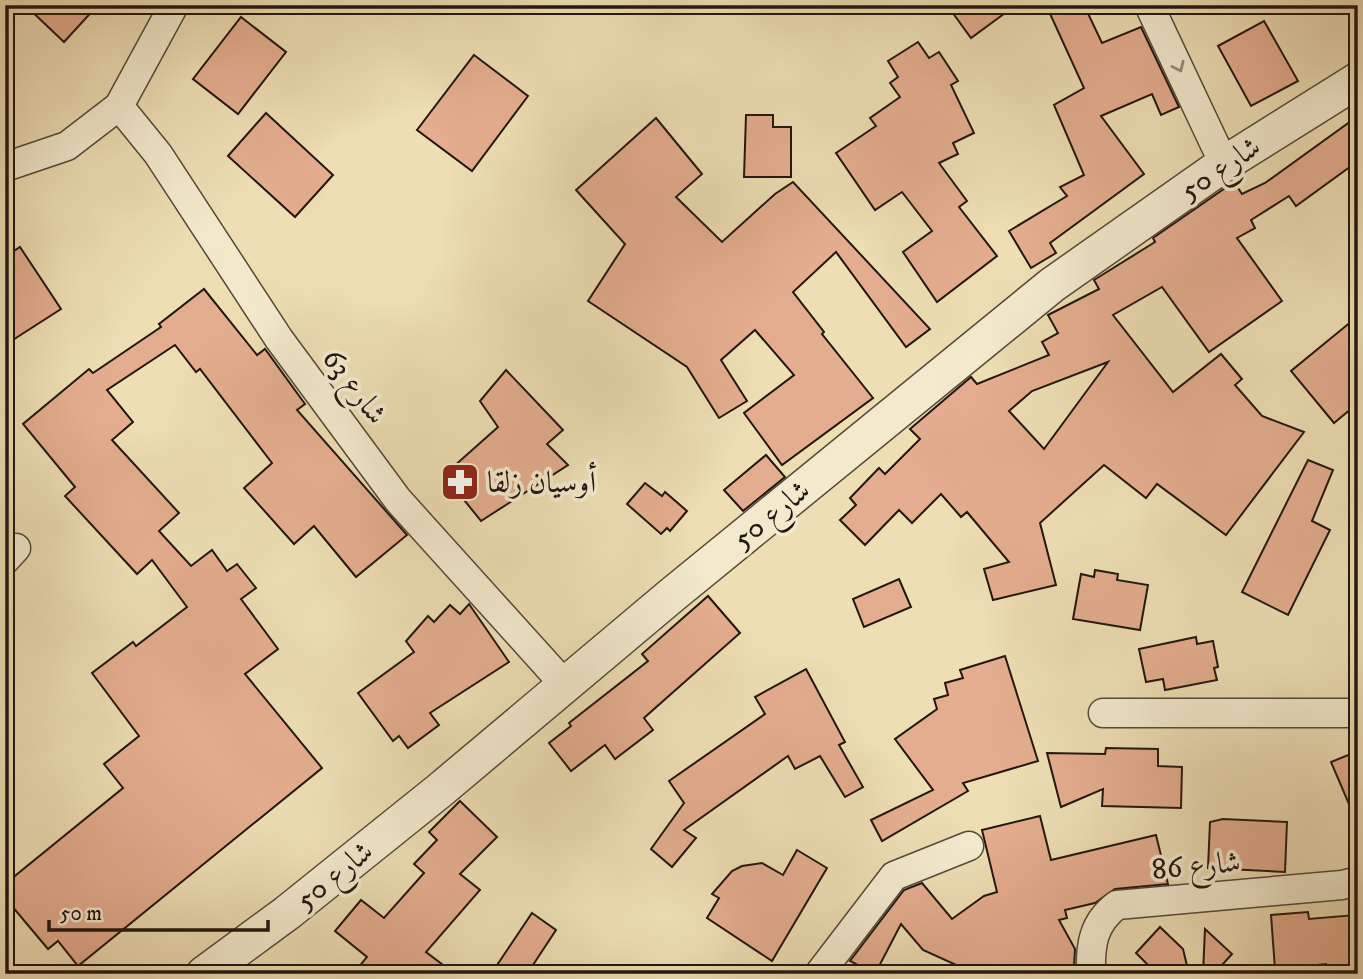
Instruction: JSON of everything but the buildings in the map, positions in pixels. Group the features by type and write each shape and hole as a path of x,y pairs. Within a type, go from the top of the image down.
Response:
{"street":[{"path":"5,167 66,146 119,106 174,5"},
{"path":"1149,5 1224,164"},
{"name":"شارع 50","path":"204,974 287,913 439,791 564,684 1052,285 1224,164 1358,80"},
{"name":"شارع 63","path":"119,106 158,154 279,339 398,500 564,684"},
{"path":"1103,713 1358,713"},
{"path":"819,974 894,876 969,846"},
{"name":"شارع 86","path":"1091,974 1094,932 1102,916 1117,905 1342,885 1358,881"}],"place":[{"name":"أوسيان زلقا","path":"460,482"}]}
